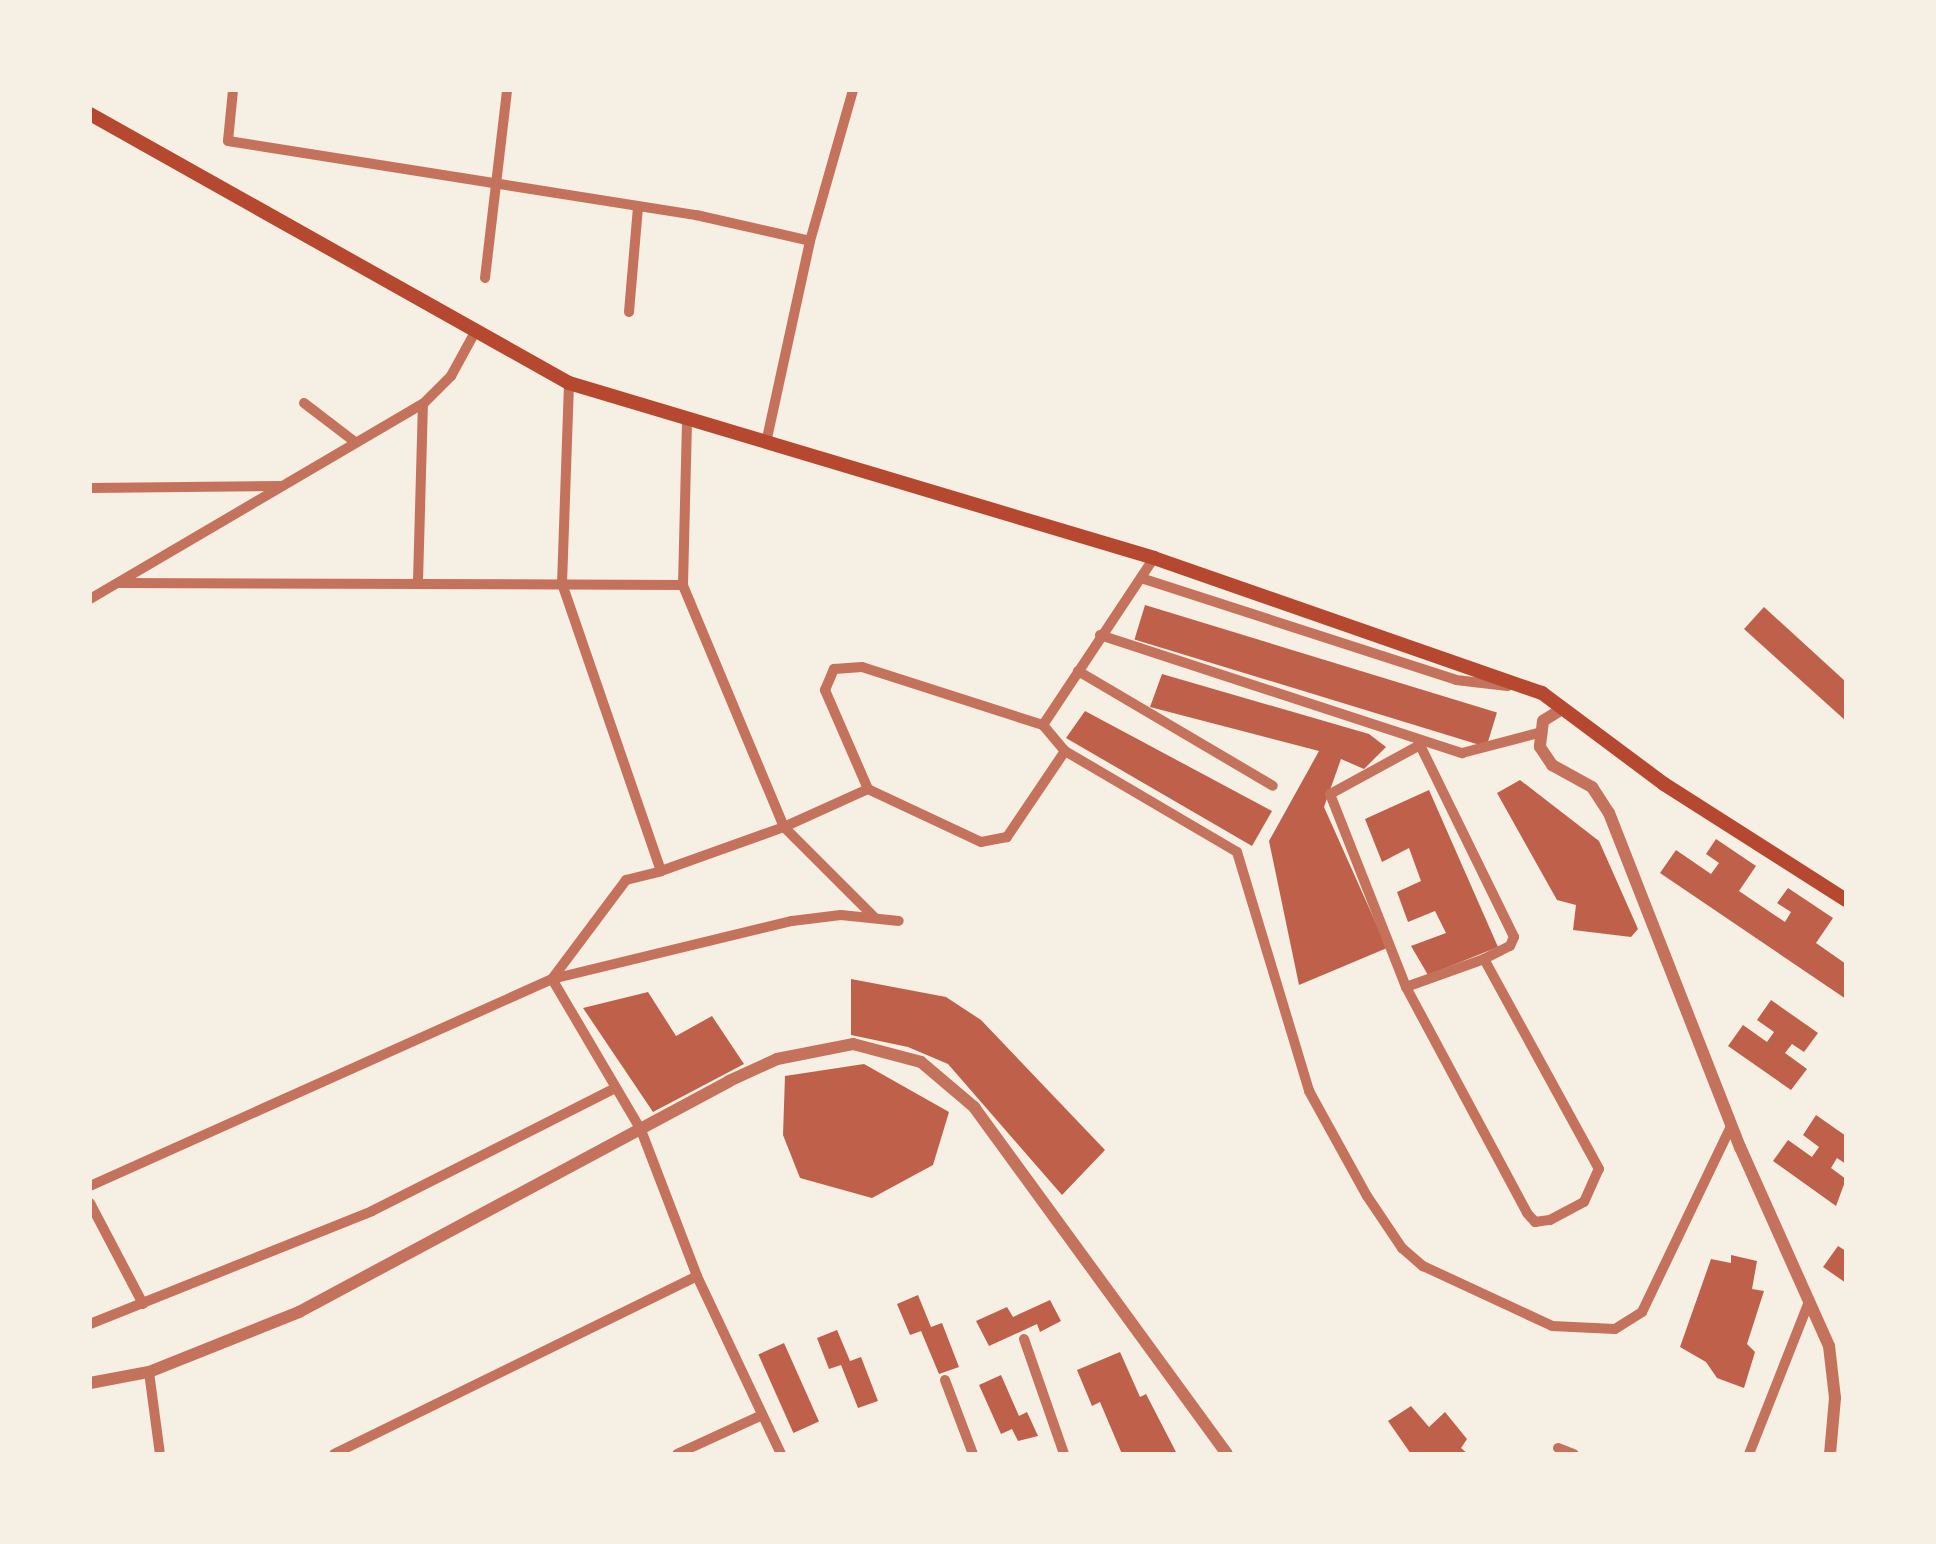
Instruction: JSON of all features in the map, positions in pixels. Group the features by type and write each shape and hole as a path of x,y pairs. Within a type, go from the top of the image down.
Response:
{"main road":[{"path":"90,114 474,334 569,383 1154,558 1529,689 1664,784 1846,900"}],"street":[{"path":"234,90 228,141 638,206 810,242"},
{"path":"485,278 492,181 507,90"},
{"path":"766,442 810,242 853,90"},
{"path":"629,312 638,206"},
{"path":"90,599 423,404 451,376 474,334"},
{"path":"569,383 562,584 661,871"},
{"path":"304,403 355,442"},
{"path":"418,581 423,404"},
{"path":"687,417 683,585 784,828 875,918"},
{"path":"90,488 281,486"},
{"path":"1043,725 1154,558"},
{"path":"1141,578 1456,680 1529,689"},
{"path":"118,583 418,581 683,585"},
{"path":"1100,636 1423,743 1478,753 1542,732"},
{"path":"1065,751 1007,837 995,845 868,789 825,690 834,669 862,668 1043,725 1065,751 1237,852 1309,1091 1367,1196 1402,1248 1423,1266 1552,1326 1615,1329 1642,1312 1731,1126"},
{"path":"1078,672 1273,786"},
{"path":"1562,709 1543,721 1540,747 1552,764 1592,788 1609,814 1731,1126 1829,1346 1835,1398 1830,1454"},
{"path":"1406,987 1510,946 1512,929 1423,743"},
{"path":"1423,743 1330,794 1406,987 1527,1212 1535,1222 1550,1220 1584,1202 1600,1169 1484,959"},
{"path":"552,980 626,880 784,828 868,789"},
{"path":"90,1186 552,980 792,920 899,920"},
{"path":"552,980 640,1130 697,1276 760,1416 782,1454"},
{"path":"90,1383 149,1372 299,1312 761,1066 818,1047 854,1044 922,1062 974,1108 1227,1454"},
{"path":"90,1324 372,1211 614,1089"},
{"path":"90,1203 144,1304"},
{"path":"334,1454 697,1276"},
{"path":"1749,1454 1809,1302"},
{"path":"1024,1338 1064,1454"},
{"path":"149,1372 160,1454"},
{"path":"946,1380 973,1454"},
{"path":"677,1454 760,1416"},
{"path":"1558,1448 1574,1454"}],"building":[{"path":"1145,605 1497,713 1486,747 1134,639"},
{"path":"1764,607 1846,682 1846,721 1744,629"},
{"path":"1162,674 1369,734 1386,747 1364,769 1341,759 1324,807 1387,948 1299,985 1269,841 1319,751 1150,707"},
{"path":"1085,711 1272,811 1252,846 1066,738"},
{"path":"1520,780 1599,841 1638,929 1631,937 1573,930 1576,905 1557,900 1497,793"},
{"path":"1429,790 1498,947 1428,975 1411,946 1446,933 1435,911 1408,922 1397,892 1421,881 1409,848 1382,862 1365,819"},
{"path":"1716,839 1756,866 1739,891 1785,922 1791,912 1777,903 1788,888 1833,918 1816,943 1846,964 1846,999 1660,873 1676,850 1711,874 1719,863 1706,854"},
{"path":"851,979 946,997 981,1020 1105,1150 1062,1195 948,1064 908,1047 851,1035"},
{"path":"648,992 676,1036 712,1016 744,1064 653,1112 583,1008"},
{"path":"1771,1000 1818,1033 1804,1052 1792,1044 1785,1053 1807,1069 1791,1090 1728,1046 1743,1025 1767,1042 1774,1032 1757,1020"},
{"path":"864,1064 949,1112 933,1165 872,1198 800,1178 783,1135 785,1076"},
{"path":"1816,1115 1846,1136 1846,1164 1837,1158 1831,1168 1846,1179 1836,1206 1773,1161 1788,1140 1812,1157 1819,1147 1803,1135"},
{"path":"1838,1246 1846,1251 1846,1283 1823,1267"},
{"path":"1731,1255 1757,1261 1752,1289 1764,1291 1747,1344 1755,1352 1744,1388 1717,1378 1706,1362 1680,1347 1711,1259 1731,1263"},
{"path":"918,1295 931,1327 942,1323 959,1367 939,1374 921,1331 910,1335 897,1304"},
{"path":"1050,1300 1061,1321 1040,1332 1037,1324 989,1346 976,1321 1007,1307 1013,1317"},
{"path":"837,1330 850,1361 861,1357 878,1401 858,1408 841,1365 829,1369 817,1338"},
{"path":"784,1343 819,1422 793,1433 758,1354"},
{"path":"1120,1352 1140,1397 1146,1394 1177,1454 1122,1454 1100,1402 1092,1406 1077,1370"},
{"path":"1001,1375 1019,1416 1027,1412 1038,1436 1018,1441 1012,1429 1001,1434 979,1385"},
{"path":"1411,1406 1429,1427 1445,1412 1467,1439 1461,1448 1468,1454 1411,1454 1388,1421"}]}
